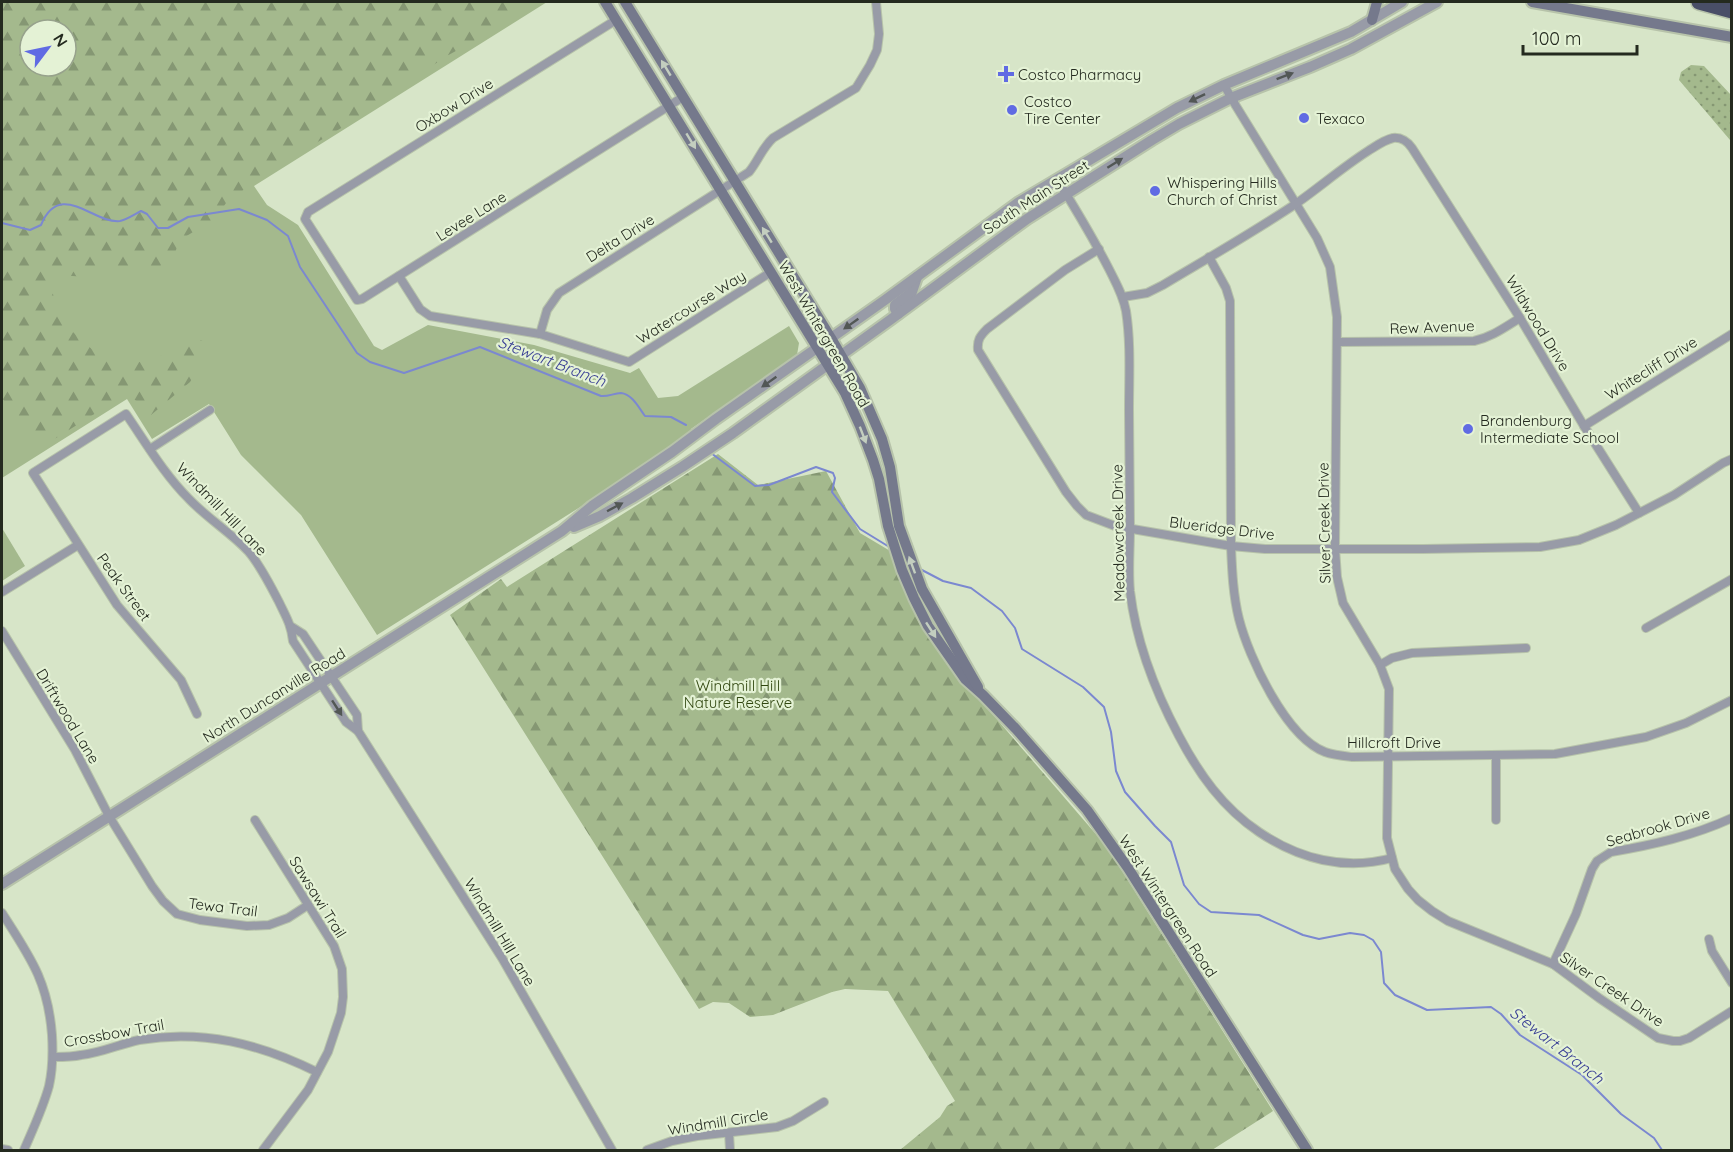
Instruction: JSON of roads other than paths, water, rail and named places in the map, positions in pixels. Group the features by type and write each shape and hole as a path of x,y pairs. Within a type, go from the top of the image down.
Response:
{"highway":[{"path":"1699,2 1731,11"}],"main road":[{"name":"West Wintergreen Road","path":"605,2 845,393 879,479 887,523 905,577 928,626 965,679 1016,729 1087,810 1307,1150"},
{"name":"West Wintergreen Road","path":"625,2 860,388 891,467 899,526 916,575 928,602 983,695"},
{"path":"1372,20 1377,2"},
{"path":"1532,2 1731,37"}],"street":[{"name":"Delta Drive","path":"540,334 547,310 559,293 735,182 757,163 765,145 773,138 856,88 877,50 879,34 876,2"},
{"name":"South Main Street","path":"672,452 1019,202 1177,108 1224,85 1343,36 1402,2"},
{"name":"South Main Street","path":"682,467 733,433 1027,219 1152,140 1231,98 1351,49 1437,2"},
{"name":"Oxbow Drive","path":"306,215 616,20"},
{"path":"1343,36 1351,49"},
{"name":"Silver Creek Drive","path":"1224,85 1317,238 1330,267 1338,317 1335,548 1337,577 1342,603 1380,665 1389,688 1387,838 1395,868 1408,889 1432,911 1463,928 1553,964 1658,1038 1680,1041 1689,1038 1731,1011"},
{"name":"Levee Lane","path":"306,215 305,219 357,300 362,299 683,98"},
{"path":"1145,127 1152,140"},
{"name":"Wildwood Drive","path":"1296,204 1357,158 1390,139 1397,138 1408,143 1520,318 1639,513"},
{"name":"Meadowcreek Drive","path":"1057,179 1099,249 1123,297 1128,331 1130,592 1138,637 1155,684 1174,726 1191,758 1227,806 1254,828 1282,846 1316,858 1352,864 1372,864 1392,858"},
{"path":"1123,297 1156,289 1296,204"},
{"path":"955,249 965,264"},
{"name":"Blueridge Drive","path":"1099,249 1065,270 987,329 977,343 978,350 1066,492 1086,515 1100,521 1130,530 1231,546 1266,549 1540,547 1579,540 1616,525 1674,495 1731,459"},
{"name":"Hillcroft Drive","path":"1209,257 1226,288 1230,301 1232,574 1242,627 1256,666 1288,720 1310,743 1324,752 1352,757 1555,754 1646,737 1686,723 1731,700"},
{"name":"Watercourse Way","path":"399,276 420,309 430,316 540,334 629,362 771,272"},
{"path":"898,314 895,304 912,292 917,277"},
{"name":"Rew Avenue","path":"1338,342 1474,341 1494,334 1520,318"},
{"name":"Whitecliff Drive","path":"1584,426 1731,334"},
{"path":"150,449 210,411"},
{"name":"Windmill Hill Lane","path":"33,473 126,414 172,481 249,552 271,586 291,627 292,641 346,722 358,730 501,958 612,1150"},
{"path":"672,452 682,467"},
{"name":"North Duncanville Road","path":"2,884 562,531 592,506 672,452"},
{"name":"North Duncanville Road","path":"562,531 600,516 682,467"},
{"name":"Peak Street","path":"33,473 117,605 181,680 197,714"},
{"path":"2,592 78,545"},
{"path":"1646,627 1731,579"},
{"name":"Windmill Hill Lane","path":"291,627 303,634 332,676 357,715 358,730"},
{"name":"Driftwood Lane","path":"2,631 75,750 109,816"},
{"path":"1380,665 1392,658 1412,653 1526,648"},
{"path":"1496,756 1496,820"},
{"name":"Tewa Trail","path":"109,816 162,901 177,915 248,926 269,925 288,918 308,906"},
{"name":"Seabrook Drive","path":"1553,964 1576,914 1592,869 1603,856 1611,852 1687,835 1731,818"},
{"name":"Sawsawi Trail","path":"255,820 333,946 342,969 344,997 328,1052 308,1090 262,1150"},
{"path":"2,913 40,976 51,1017 54,1057 46,1094 24,1150"},
{"path":"1709,939 1712,951 1731,983"},
{"name":"Crossbow Trail","path":"54,1057 82,1055 138,1041 178,1036 218,1039 249,1045 285,1056 317,1072"},
{"name":"Windmill Circle","path":"647,1150 672,1141 697,1136 777,1127 793,1121 824,1102"},
{"path":"729,1133 730,1150"},
{"path":"2,1149 8,1150"}],"waterway":[{"name":"Stewart Branch","path":"2,223 30,230 41,225 49,212 58,205 67,204 110,220 120,221 141,211 147,214 158,228 168,228 188,217 239,209 267,220 288,236 300,267 357,353 370,362 404,373 480,347 601,396 625,394 635,402 645,416 671,417 686,425"},
{"name":"Stewart Branch","path":"711,453 755,486 769,485 816,467 833,473 835,478 832,492 860,529 891,548"},
{"name":"Stewart Branch","path":"920,569 943,581 971,588 1002,611 1015,628 1022,649 1083,687 1104,707 1111,732 1116,771 1125,792 1171,842 1184,885 1199,904 1211,912 1259,915 1303,935 1319,939 1350,933 1364,935 1373,940 1381,952 1384,983 1395,995 1427,1010 1491,1007 1501,1014 1520,1035 1582,1075 1621,1114 1654,1138 1662,1150"}],"place":[{"name":"Costco Pharmacy","path":"1006,74"},
{"name":"Costco Tire Center","path":"1012,110"},
{"name":"Texaco","path":"1304,118"},
{"name":"Whispering Hills Church of Christ","path":"1155,191"},
{"name":"Brandenburg Intermediate School","path":"1468,429"}],"park label":[{"name":"Windmill Hill Nature Reserve","path":"738,694"}]}
